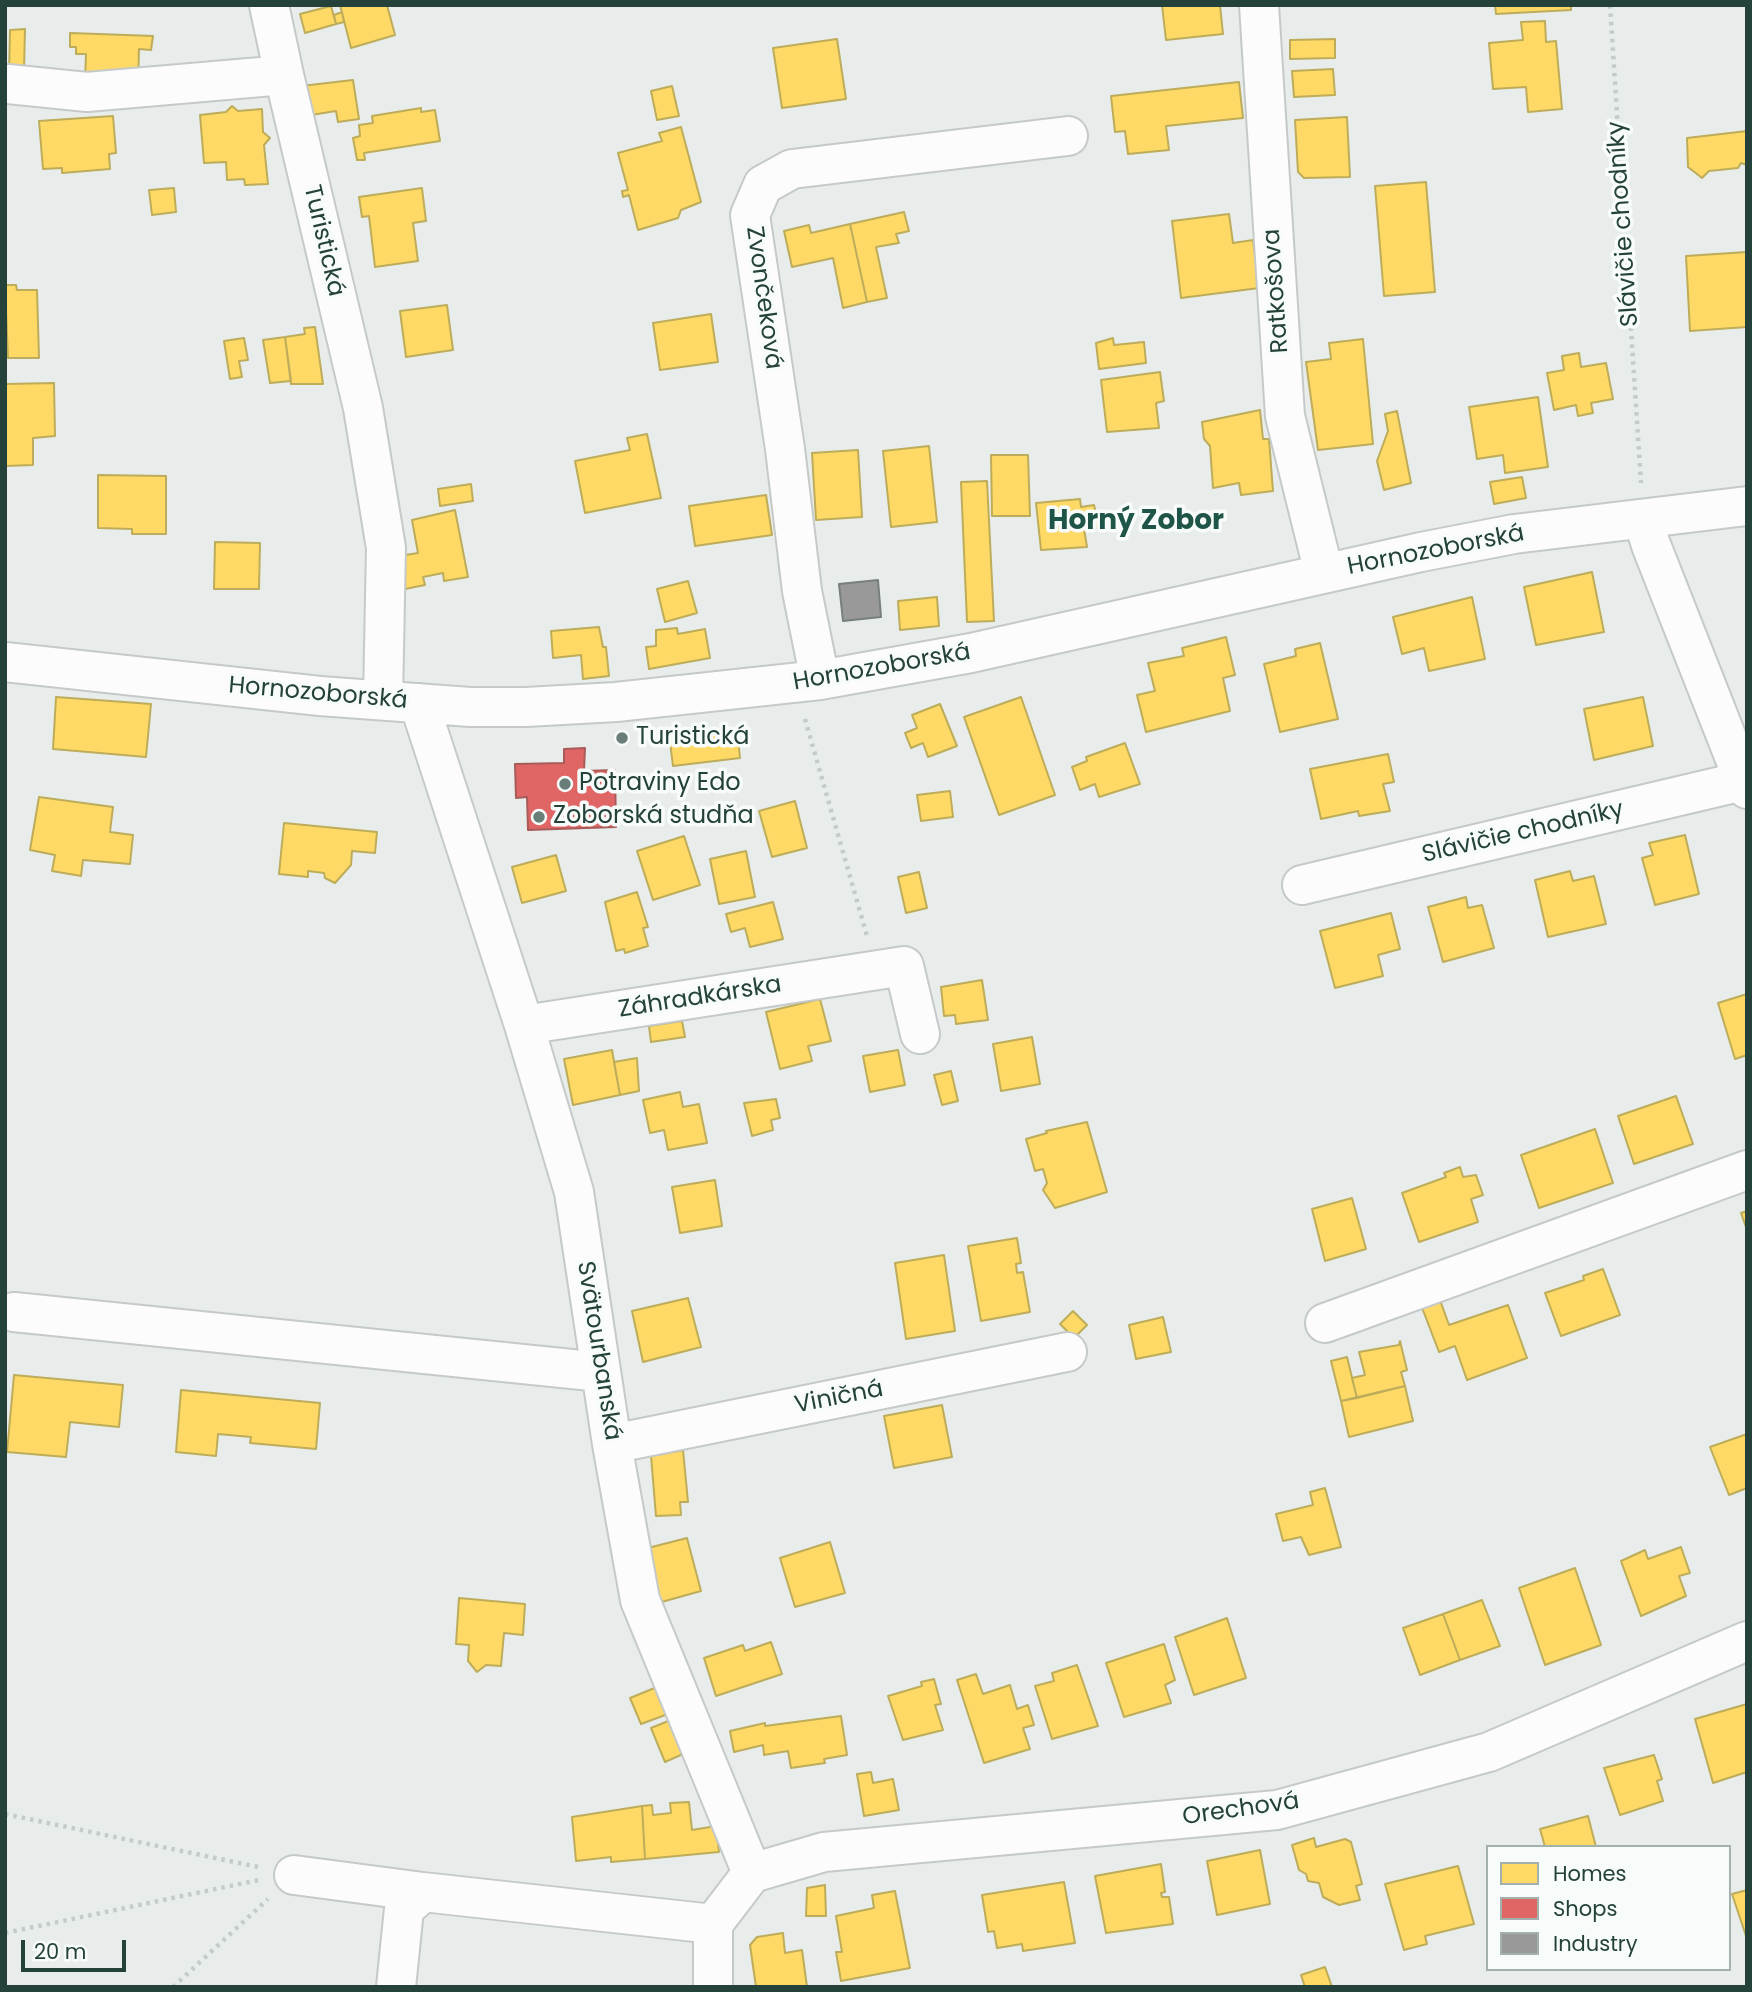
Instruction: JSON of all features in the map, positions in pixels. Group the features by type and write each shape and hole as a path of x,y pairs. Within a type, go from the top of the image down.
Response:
{"street":[{"name":"Turistická","path":"269,5 363,408 386,548 401,701"},
{"name":"Ratkošova","path":"1259,5 1285,416 1324,573"},
{"path":"8,84 87,92 284,75"},
{"name":"Zvončeková","path":"820,680 802,591 785,449 750,215 763,186 792,169 1068,136"},
{"name":"Hornozoborská","path":"5,662 320,696 527,708 616,702 820,680 985,651 1324,573 1514,534 1747,506"},
{"name":"Slávičie chodníky","path":"1302,886 1745,785 1643,519"},
{"name":"Svätourbanská","path":"401,701 524,1026 574,1192 612,1444 640,1600 752,1873"},
{"name":"Záhradkárska","path":"524,1026 904,966 920,1034"},
{"path":"1325,1323 1747,1170"},
{"path":"14,1312 601,1372"},
{"name":"Viničná","path":"612,1444 1066,1352"},
{"name":"Orechová","path":"752,1873 824,1852 1277,1810 1489,1752 1747,1641"},
{"path":"713,1987 713,1924 752,1873"},
{"path":"294,1875 713,1924"},
{"path":"396,1987 404,1909 423,1892"}],"path":[{"name":"Slávičie chodníky","path":"1611,5 1638,444"},
{"path":"805,719 876,971"},
{"path":"5,1814 294,1875"},
{"path":"5,1933 294,1875"},
{"path":"173,1987 294,1875"}],"building: Homes":[{"path":"340,5 387,5 395,35 351,48"},
{"path":"1162,5 1220,5 1223,34 1166,40"},
{"path":"1495,5 1571,5 1571,10 1496,14"},
{"path":"331,6 336,24 305,33 300,14"},
{"path":"342,12 344,22 336,24 334,15"},
{"path":"1545,21 1546,42 1556,41 1562,109 1528,112 1526,87 1493,89 1489,43 1523,40 1521,22"},
{"path":"25,29 24,70 9,76 10,30"},
{"path":"70,33 153,36 151,50 139,49 138,84 85,81 86,54 76,54 76,47 70,47"},
{"path":"837,39 846,99 782,108 773,48"},
{"path":"1335,39 1335,58 1290,59 1290,40"},
{"path":"1333,69 1335,95 1294,97 1292,71"},
{"path":"353,80 359,119 338,122 336,111 305,116 301,86"},
{"path":"1239,82 1243,118 1166,126 1169,150 1128,154 1125,131 1115,132 1111,96"},
{"path":"672,86 679,116 657,120 651,91"},
{"path":"232,106 238,111 262,109 263,132 270,138 264,145 268,184 245,185 244,179 227,180 226,162 204,163 200,115 226,112"},
{"path":"421,108 421,112 435,110 440,141 364,153 365,160 357,160 353,138 360,136 359,125 373,123 372,116"},
{"path":"113,116 116,153 109,154 110,169 62,173 62,168 43,169 39,121"},
{"path":"1347,117 1350,177 1304,178 1298,172 1295,120"},
{"path":"681,127 701,202 681,210 678,218 638,230 629,195 623,197 622,191 628,190 618,153 662,141 659,133"},
{"path":"1747,131 1747,165 1741,163 1738,168 1709,171 1702,178 1688,167 1687,138"},
{"path":"1426,182 1435,292 1384,296 1375,186"},
{"path":"174,188 176,212 152,215 149,190"},
{"path":"422,188 426,221 413,223 418,261 375,267 369,216 362,217 359,197"},
{"path":"904,212 909,231 896,234 899,243 876,247 887,298 867,302 850,224"},
{"path":"1229,214 1233,243 1253,240 1259,288 1181,298 1172,221"},
{"path":"850,224 867,302 843,308 833,258 792,267 784,231 809,225 811,233"},
{"path":"1747,252 1747,327 1690,331 1686,256"},
{"path":"5,285 16,285 17,290 37,290 39,358 8,358"},
{"path":"447,305 453,350 406,357 400,311"},
{"path":"711,314 718,362 660,370 653,323"},
{"path":"315,327 323,384 291,384 285,337 305,334 304,328"},
{"path":"285,337 291,381 270,383 263,340"},
{"path":"244,338 248,360 239,361 242,377 230,379 224,341"},
{"path":"1113,338 1114,345 1144,342 1146,363 1099,369 1096,343"},
{"path":"1363,339 1373,444 1318,450 1306,362 1331,359 1329,343"},
{"path":"1579,353 1581,367 1606,363 1613,399 1591,403 1593,413 1578,416 1576,405 1554,410 1547,373 1564,370 1562,356"},
{"path":"1160,372 1164,401 1156,403 1159,428 1107,432 1101,380"},
{"path":"54,383 55,436 33,438 33,465 5,466 5,384"},
{"path":"1538,397 1548,467 1505,473 1503,455 1477,459 1469,407"},
{"path":"1260,410 1263,439 1269,439 1273,491 1241,495 1239,483 1213,488 1210,446 1204,439 1202,422"},
{"path":"1397,411 1411,483 1384,490 1377,461 1388,431 1385,414"},
{"path":"647,434 661,498 585,513 575,461 630,450 627,438"},
{"path":"929,446 937,522 891,527 883,451"},
{"path":"858,450 862,517 816,520 812,453"},
{"path":"991,455 1028,455 1030,516 992,516"},
{"path":"98,475 166,476 166,534 132,534 132,529 98,528"},
{"path":"1522,477 1526,498 1494,504 1490,482"},
{"path":"987,481 994,621 967,622 961,482"},
{"path":"471,484 473,501 440,506 438,489"},
{"path":"766,495 772,535 695,546 689,506"},
{"path":"1080,499 1081,507 1094,505 1099,528 1084,529 1087,547 1041,550 1036,503"},
{"path":"455,510 468,577 444,581 443,573 423,577 425,585 405,589 399,556 418,553 412,520"},
{"path":"215,542 260,543 259,589 214,589"},
{"path":"1592,572 1604,632 1536,645 1524,587"},
{"path":"688,581 697,613 665,622 657,589"},
{"path":"937,597 939,626 900,630 898,601"},
{"path":"1472,597 1485,659 1429,671 1424,648 1402,654 1393,617"},
{"path":"599,627 603,647 606,647 609,676 583,679 581,655 553,658 551,631"},
{"path":"677,628 678,634 705,629 710,658 649,669 646,647 656,646 656,630"},
{"path":"1226,637 1235,675 1223,678 1230,711 1146,732 1137,695 1155,691 1148,663 1184,656 1182,648"},
{"path":"1320,643 1338,719 1280,732 1264,664 1296,656 1295,649"},
{"path":"56,697 151,704 146,757 53,749"},
{"path":"1021,697 1055,795 999,815 964,717"},
{"path":"1643,697 1653,746 1594,760 1584,709"},
{"path":"940,704 957,746 928,757 923,743 911,748 905,733 917,728 912,715"},
{"path":"737,728 740,758 673,766 669,734"},
{"path":"1125,743 1140,784 1099,797 1095,784 1080,790 1072,767 1087,761 1086,757"},
{"path":"1388,754 1394,782 1383,784 1390,811 1359,816 1358,811 1321,819 1310,769"},
{"path":"950,791 953,817 921,821 917,795"},
{"path":"39,797 113,807 110,832 133,835 130,864 83,860 81,876 52,871 55,855 30,850"},
{"path":"795,801 807,848 772,857 759,811"},
{"path":"284,823 377,832 375,853 352,851 351,865 335,883 325,878 324,873 308,871 308,877 279,874"},
{"path":"1685,835 1699,894 1655,905 1642,858 1653,855 1649,843"},
{"path":"684,836 700,885 653,900 637,851"},
{"path":"746,851 755,897 719,904 710,859"},
{"path":"556,855 566,891 522,903 512,867"},
{"path":"1570,871 1573,881 1594,876 1606,924 1548,937 1535,880"},
{"path":"919,872 927,908 906,913 898,877"},
{"path":"637,892 648,927 643,928 648,946 625,953 624,949 616,951 605,902"},
{"path":"1466,897 1468,908 1482,905 1494,948 1443,962 1428,907"},
{"path":"773,902 783,939 750,947 745,928 731,932 726,914"},
{"path":"1391,913 1400,949 1378,955 1383,976 1335,988 1320,931"},
{"path":"982,980 988,1020 956,1024 955,1015 944,1016 941,987"},
{"path":"1747,994 1747,1055 1735,1059 1718,1003"},
{"path":"820,999 831,1041 808,1046 812,1061 780,1069 766,1012"},
{"path":"682,1021 685,1037 651,1042 649,1026"},
{"path":"1032,1037 1040,1084 1001,1091 993,1044"},
{"path":"612,1050 620,1095 573,1105 564,1059"},
{"path":"898,1050 905,1085 870,1092 863,1056"},
{"path":"637,1058 639,1091 620,1095 614,1062"},
{"path":"951,1071 958,1101 942,1105 934,1075"},
{"path":"680,1092 683,1107 699,1104 707,1143 668,1150 664,1130 650,1133 643,1100"},
{"path":"1676,1096 1693,1144 1634,1164 1618,1116"},
{"path":"776,1099 780,1118 771,1120 773,1130 752,1136 744,1103"},
{"path":"1087,1122 1107,1192 1055,1208 1043,1190 1047,1183 1043,1169 1035,1171 1026,1139 1047,1133 1046,1131"},
{"path":"1595,1129 1613,1183 1539,1208 1521,1155"},
{"path":"1460,1167 1463,1177 1476,1175 1483,1195 1471,1199 1478,1222 1419,1242 1402,1193 1446,1177 1444,1173"},
{"path":"715,1180 722,1226 680,1233 672,1187"},
{"path":"1352,1198 1366,1249 1325,1261 1312,1209"},
{"path":"1747,1211 1747,1230 1741,1213"},
{"path":"1017,1238 1021,1263 1016,1264 1017,1273 1023,1272 1030,1312 981,1321 968,1246"},
{"path":"944,1255 955,1331 906,1339 895,1263"},
{"path":"1603,1269 1620,1315 1561,1336 1545,1293 1584,1280 1583,1276"},
{"path":"688,1298 701,1347 643,1362 632,1311"},
{"path":"1440,1300 1449,1325 1508,1305 1527,1358 1467,1380 1455,1346 1439,1352 1421,1305"},
{"path":"1073,1311 1087,1325 1074,1338 1060,1324"},
{"path":"1163,1317 1171,1352 1136,1359 1129,1325"},
{"path":"1400,1341 1407,1370 1401,1372 1405,1386 1357,1398 1352,1378 1365,1375 1359,1352 1399,1345"},
{"path":"1347,1357 1357,1398 1341,1401 1331,1361"},
{"path":"14,1375 123,1385 119,1427 70,1422 66,1457 7,1452"},
{"path":"1405,1386 1413,1421 1349,1437 1341,1401"},
{"path":"181,1390 320,1403 316,1449 250,1443 251,1437 218,1434 216,1456 176,1452"},
{"path":"942,1405 952,1457 894,1468 884,1416"},
{"path":"1747,1434 1747,1488 1729,1495 1710,1447"},
{"path":"683,1450 688,1502 680,1502 681,1515 656,1516 651,1456"},
{"path":"1325,1488 1341,1547 1309,1555 1301,1537 1283,1541 1276,1514 1313,1505 1310,1492"},
{"path":"687,1538 701,1591 658,1603 644,1549"},
{"path":"830,1542 845,1593 795,1607 780,1558"},
{"path":"1681,1547 1690,1573 1679,1576 1686,1596 1641,1616 1621,1561 1645,1550 1648,1559"},
{"path":"1575,1568 1601,1645 1545,1665 1519,1588"},
{"path":"459,1598 525,1604 523,1635 504,1633 501,1666 486,1665 477,1672 468,1661 469,1645 456,1644"},
{"path":"1482,1600 1500,1646 1460,1660 1443,1614"},
{"path":"1443,1614 1460,1660 1420,1675 1403,1628"},
{"path":"1227,1618 1246,1678 1194,1695 1175,1637"},
{"path":"771,1642 782,1674 716,1696 704,1658 743,1645 745,1651"},
{"path":"1164,1644 1175,1680 1165,1685 1171,1703 1124,1717 1106,1663"},
{"path":"1077,1665 1098,1726 1052,1739 1035,1686 1054,1681 1052,1673"},
{"path":"976,1674 983,1694 1010,1685 1017,1709 1028,1705 1034,1725 1023,1728 1030,1749 984,1763 957,1680"},
{"path":"934,1679 941,1704 935,1705 943,1730 903,1740 888,1696 922,1686 921,1682"},
{"path":"657,1687 668,1714 641,1724 630,1698"},
{"path":"1747,1704 1747,1772 1713,1783 1695,1719"},
{"path":"841,1716 847,1755 824,1759 825,1763 791,1768 788,1751 764,1755 763,1745 734,1752 730,1731 765,1723 765,1726"},
{"path":"678,1717 692,1750 665,1762 651,1728"},
{"path":"1654,1755 1662,1779 1657,1781 1663,1801 1620,1815 1604,1768"},
{"path":"871,1772 873,1783 893,1779 899,1810 864,1816 857,1774"},
{"path":"689,1802 692,1830 716,1826 719,1852 645,1859 642,1806 652,1805 653,1815 671,1813 670,1803"},
{"path":"642,1806 645,1859 611,1862 611,1857 576,1861 572,1817"},
{"path":"1588,1816 1595,1845 1544,1845 1540,1829"},
{"path":"1314,1838 1316,1847 1345,1839 1351,1842 1362,1884 1356,1886 1360,1900 1339,1905 1323,1897 1319,1883 1308,1881 1306,1874 1299,1870 1292,1845"},
{"path":"1260,1850 1270,1904 1217,1915 1207,1861"},
{"path":"1161,1864 1165,1892 1161,1893 1162,1897 1169,1897 1173,1924 1106,1933 1095,1876"},
{"path":"1458,1866 1474,1924 1425,1936 1427,1944 1404,1950 1385,1884"},
{"path":"1064,1882 1075,1943 1023,1951 1022,1944 997,1948 994,1931 988,1932 982,1895"},
{"path":"825,1885 826,1916 806,1916 807,1888"},
{"path":"1747,1890 1747,1935 1746,1936 1732,1894"},
{"path":"895,1891 910,1968 841,1981 836,1952 842,1952 836,1916 874,1908 872,1895"},
{"path":"783,1933 785,1953 802,1950 807,1987 756,1987 750,1945 757,1937"},
{"path":"1325,1967 1332,1987 1305,1987 1301,1975"}],"building: Shops":[{"name":"Potraviny Edo","path":"585,748 584,771 615,770 616,827 528,830 527,797 516,798 515,764 564,763 564,749"}],"building: Industry":[{"path":"878,580 881,617 843,621 839,584"}],"place":[{"name":"Turistická","path":"622,738"},
{"name":"Potraviny Edo","path":"565,784"},
{"name":"Zoborská studňa","path":"539,817"}],"district":[{"name":"Horný Zobor","path":"1136,522"}]}
